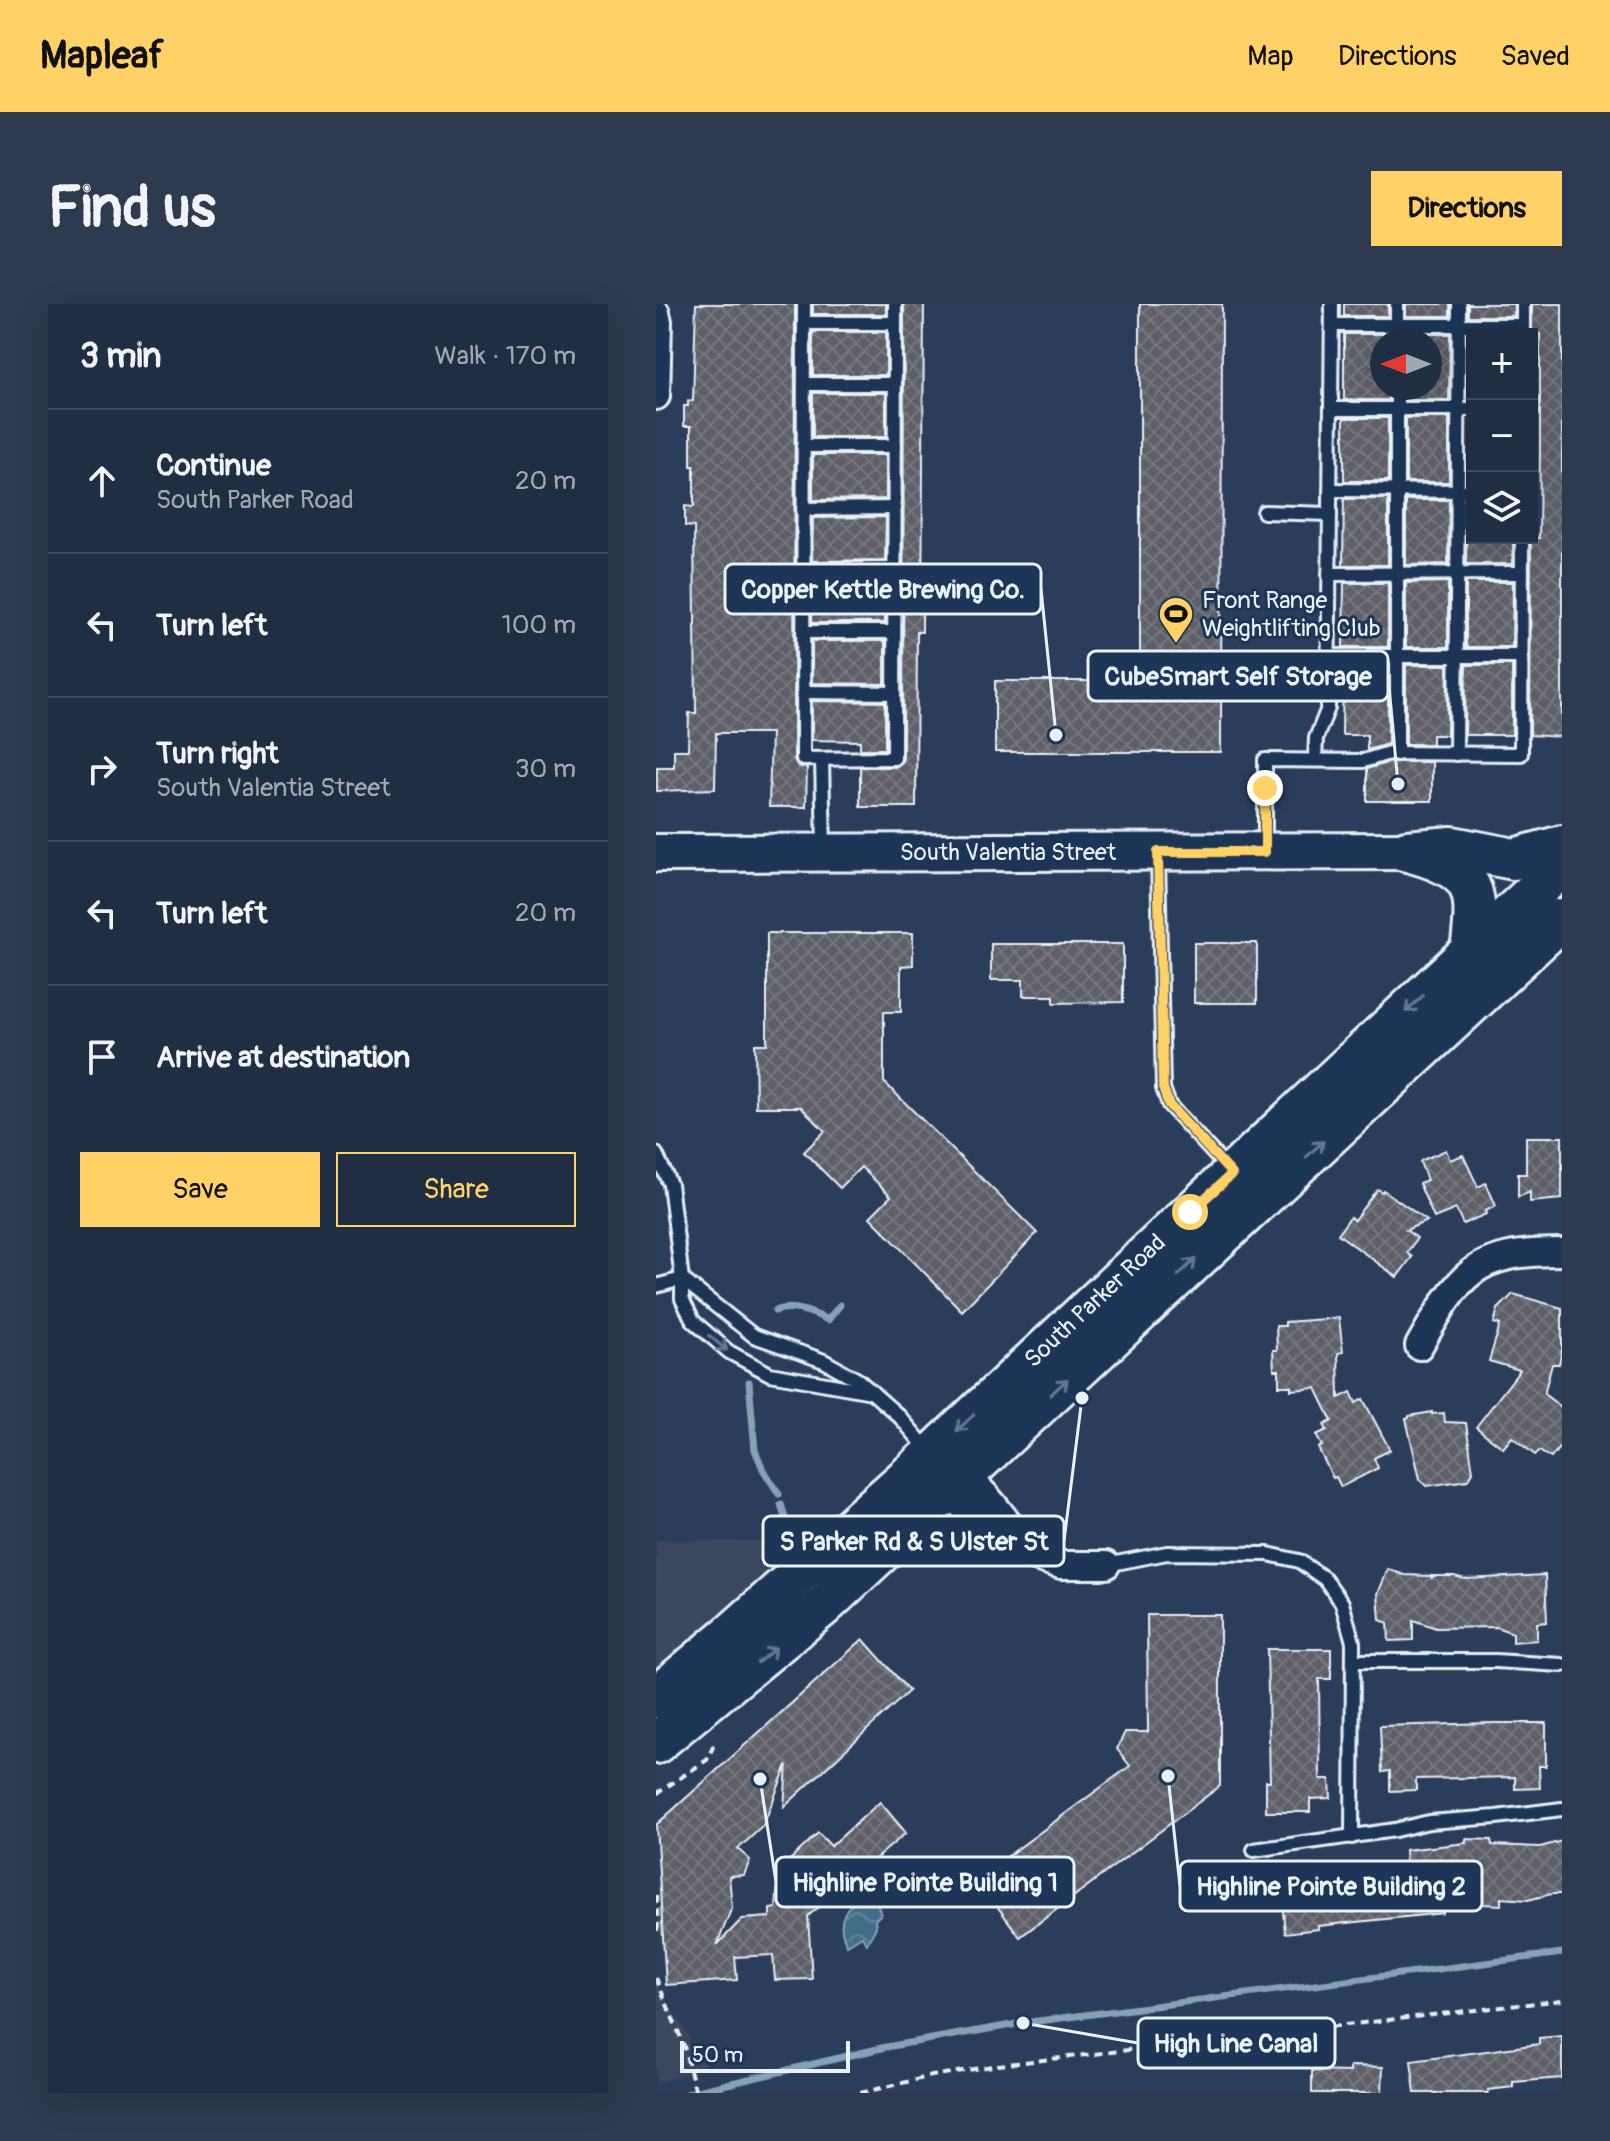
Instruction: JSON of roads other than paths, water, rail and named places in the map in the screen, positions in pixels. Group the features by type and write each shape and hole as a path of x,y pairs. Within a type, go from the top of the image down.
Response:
{"main road":[{"path":"1407,851 1459,848 1514,859 1562,846"},
{"path":"1459,848 1485,863 1523,903 1534,923 1548,932"},
{"path":"1407,851 1449,864 1468,883 1475,898 1476,912 1471,951"},
{"name":"South Parker Road","path":"656,1743 778,1645 949,1473 1245,1188 1471,951 1562,866"},
{"name":"South Parker Road","path":"1245,1188 1548,932"},
{"name":"South Parker Road","path":"656,1697 738,1628 949,1473"}],"street":[{"path":"656,313 656,396"},
{"name":"South Valentia Street","path":"656,853 1407,851"},
{"path":"1419,1346 1450,1293 1474,1268 1513,1254 1562,1252"},
{"path":"949,1473 1002,1545 1061,1565 1106,1565"}],"lane":[{"path":"804,304 803,759 894,758 895,304"},
{"path":"1315,760 1317,734 1328,708 1332,304"},
{"path":"1397,304 1397,325"},
{"path":"1456,754 1458,491 1465,409 1459,304"},
{"path":"1523,304 1523,328"},
{"path":"804,323 895,323"},
{"path":"1332,325 1507,328"},
{"path":"804,384 895,384"},
{"path":"1397,400 1397,754"},
{"path":"1331,409 1465,409"},
{"path":"803,446 895,446"},
{"path":"1330,490 1466,491"},
{"path":"803,509 895,508"},
{"path":"1264,512 1330,514"},
{"path":"1265,852 1265,760 1363,761 1381,754 1521,754 1522,544"},
{"path":"803,570 895,569"},
{"path":"1329,574 1522,573"},
{"path":"803,632 894,632"},
{"path":"1328,656 1521,656"},
{"path":"803,692 894,693"},
{"path":"822,759 824,853"},
{"path":"1158,852 1163,1088 1169,1105 1245,1188"},
{"path":"656,1154 670,1184 682,1299 687,1313 706,1333 761,1371 783,1378 872,1392"},
{"path":"656,1286 682,1279"},
{"path":"682,1279 754,1336 829,1363 872,1392 900,1417 949,1473"},
{"path":"1106,1565 1167,1553 1260,1553 1290,1557 1325,1579 1342,1603 1351,1628 1352,1837"},
{"path":"1353,1661 1495,1661 1562,1665"},
{"path":"1254,1850 1352,1837 1429,1822 1562,1809"}],"water":[{"path":"858,1899 876,1901 881,1914 875,1920 876,1927 867,1944 862,1936 847,1945 842,1932 842,1919"}],"waterway":[{"path":"775,1311 795,1309 828,1320 840,1305"},
{"path":"749,1382 755,1450 779,1494"},
{"path":"781,1504 794,1538"},
{"path":"689,2093 886,2047 1023,2023 1562,1953"}],"place":[{"name":"Front Range Weightlifting Club","path":"1176,645"},
{"name":"Copper Kettle Brewing Co.","path":"1056,735"},
{"name":"CubeSmart Self Storage","path":"1398,784"},
{"name":"S Parker Rd & S Ulster St","path":"1082,1398"},
{"name":"Highline Pointe Building 2","path":"1168,1776"},
{"name":"Highline Pointe Building 1","path":"760,1779"},
{"name":"High Line Canal","path":"1023,2023"}]}
